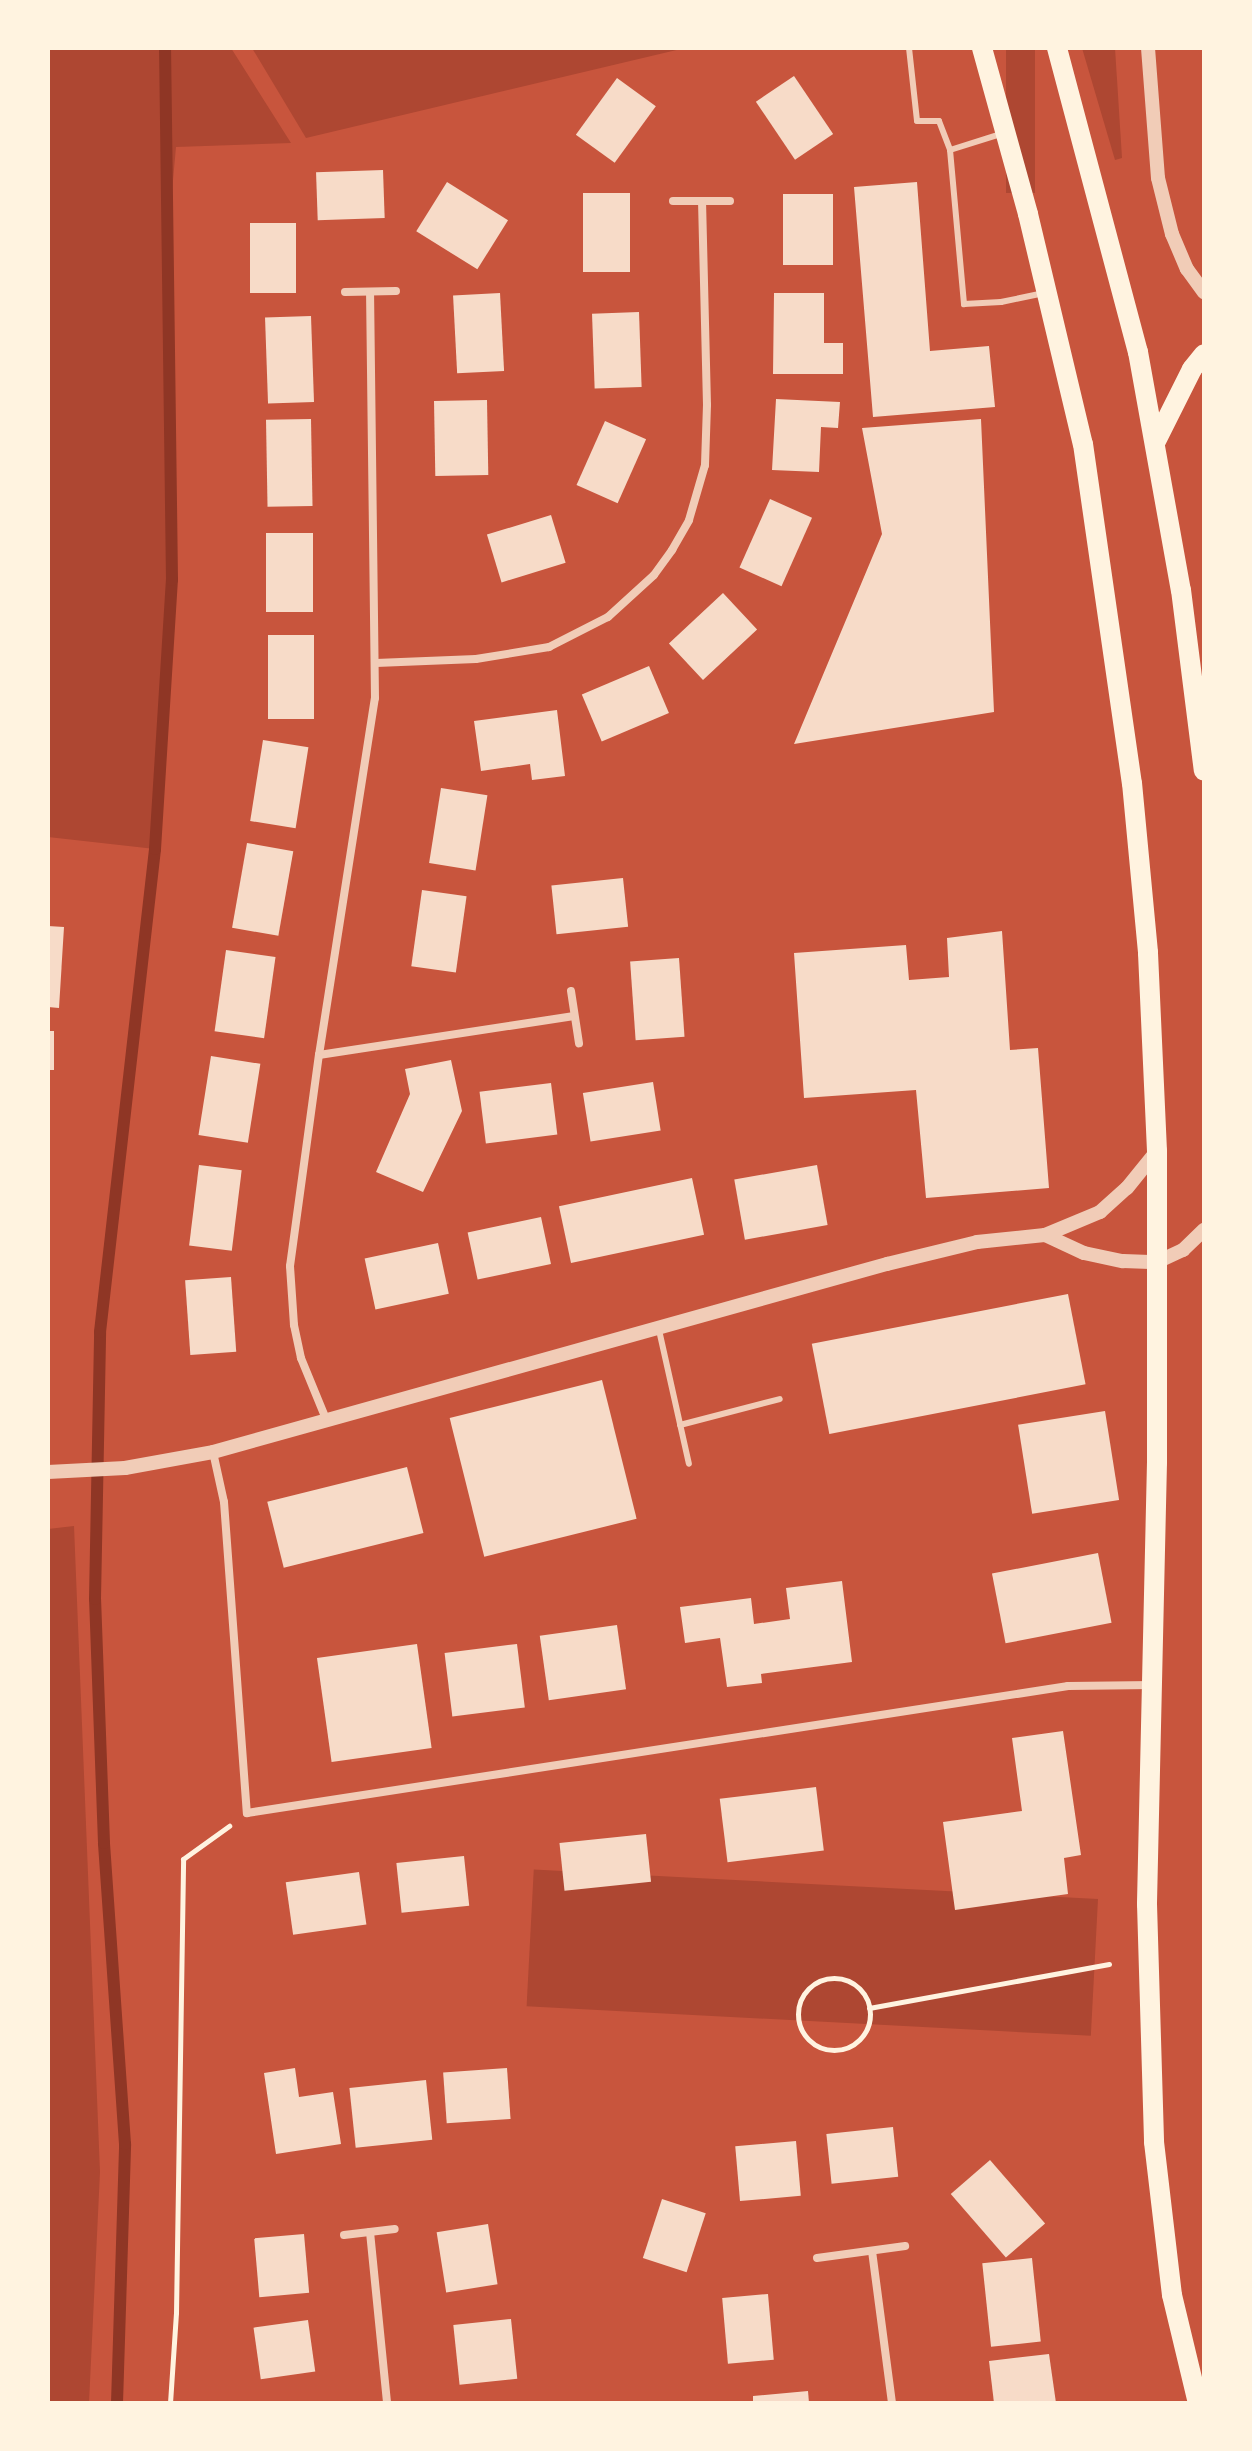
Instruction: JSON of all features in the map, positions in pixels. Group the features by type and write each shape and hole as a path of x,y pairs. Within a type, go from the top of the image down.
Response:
{"main road":[{"path":"982,48 1048,292 1079,424 1110,612 1132,783 1148,953 1157,1151 1153,1685 1147,1904 1154,2142 1172,2295 1198,2403"},
{"path":"1057,48 1136,341 1181,590 1204,771"},
{"path":"1156,441 1192,369 1204,354"}],"street":[{"path":"1148,48 1158,178 1172,234 1187,269 1204,292"},
{"path":"673,201 730,201"},
{"path":"376,663 476,659 549,647 608,617 631,598 663,563 689,520 705,465 707,405 702,201"},
{"path":"345,292 396,291"},
{"path":"326,1419 301,1358 290,1281 294,1230 319,1055 370,739 376,663 370,292"},
{"path":"571,991 579,1043"},
{"path":"319,1055 574,1016"},
{"path":"48,1472 125,1468 213,1452 658,1327 977,1242 1045,1235 1100,1212 1127,1188 1157,1151"},
{"path":"1045,1235 1084,1253 1123,1261 1157,1262 1183,1250 1204,1230"},
{"path":"213,1452 224,1502 247,1813 1068,1686 1153,1685"},
{"path":"344,2235 395,2229"},
{"path":"370,2232 387,2403"},
{"path":"817,2258 905,2246"},
{"path":"872,2251 892,2403"}],"lane":[{"path":"909,48 917,121 939,121 950,150 964,304 1001,302 1048,292"},
{"path":"950,150 1006,132"},
{"path":"658,1327 689,1464"},
{"path":"680,1425 780,1399"}],"path":[{"path":"170,2403 177,2297 183,1859 247,1813"},
{"path":"869,2008 1109,1964"},
{"path":"828,1979 849,1981 859,1988 869,2008 869,2021 857,2041 834,2050 811,2042 798,2021 801,1999 817,1982 828,1979"}],"shaded area":[{"path":"48,48 231,48 291,143 176,147 166,258 172,580 155,849 48,837"},
{"path":"252,48 685,48 306,138"},
{"path":"1006,48 1035,48 1035,193 1006,193"},
{"path":"1082,48 1115,48 1122,158 1115,160"},
{"path":"74,1526 100,2172 89,2403 48,2403 48,1529"},
{"path":"534,1869 1098,1899 1091,2036 527,2006"}],"building":[{"path":"794,76 833,134 795,160 756,102"},
{"path":"617,78 656,106 615,163 576,135"},
{"path":"383,170 385,218 318,220 316,172"},
{"path":"447,182 508,220 477,269 416,231"},
{"path":"917,182 930,351 989,346 995,407 873,417 854,187"},
{"path":"583,193 630,193 630,272 583,272"},
{"path":"783,194 833,194 833,265 783,265"},
{"path":"250,223 296,223 296,293 250,293"},
{"path":"500,293 504,371 457,373 453,295"},
{"path":"774,293 824,293 824,343 843,343 843,374 773,374"},
{"path":"639,312 642,387 595,389 592,314"},
{"path":"311,316 314,402 268,404 265,318"},
{"path":"776,399 840,402 838,428 821,427 819,472 772,470"},
{"path":"487,400 488,475 435,476 434,401"},
{"path":"311,419 313,506 268,507 266,420"},
{"path":"981,419 994,712 794,744 882,534 862,428"},
{"path":"605,421 646,439 618,503 577,485"},
{"path":"770,499 812,518 782,586 739,568"},
{"path":"551,515 566,563 502,582 487,535"},
{"path":"266,533 313,533 313,612 266,612"},
{"path":"723,593 757,630 703,680 669,643"},
{"path":"268,635 314,635 314,719 268,719"},
{"path":"649,666 669,713 602,741 582,695"},
{"path":"557,710 565,776 532,780 530,764 481,771 474,721"},
{"path":"263,740 308,747 296,828 250,821"},
{"path":"441,788 487,795 476,870 429,863"},
{"path":"247,843 293,851 278,936 232,928"},
{"path":"623,878 628,927 557,934 551,886"},
{"path":"422,890 467,896 456,973 411,966"},
{"path":"48,926 64,927 59,1008 48,1007"},
{"path":"1002,931 1010,1050 1038,1048 1049,1188 926,1198 916,1090 804,1098 794,953 906,945 909,980 949,977 947,938"},
{"path":"226,950 276,957 264,1038 215,1031"},
{"path":"679,958 685,1037 636,1040 630,961"},
{"path":"48,1031 54,1031 54,1070 48,1070"},
{"path":"211,1056 260,1064 248,1143 198,1135"},
{"path":"451,1060 462,1111 423,1192 376,1172 410,1094 405,1069"},
{"path":"653,1082 661,1130 591,1142 583,1093"},
{"path":"551,1083 557,1135 486,1143 480,1092"},
{"path":"199,1165 242,1170 232,1251 189,1245"},
{"path":"817,1165 828,1225 745,1240 734,1180"},
{"path":"692,1178 704,1235 571,1263 559,1206"},
{"path":"541,1217 551,1264 478,1280 468,1233"},
{"path":"438,1243 449,1294 375,1309 365,1259"},
{"path":"231,1277 236,1352 190,1355 185,1280"},
{"path":"1068,1294 1086,1384 829,1434 812,1344"},
{"path":"602,1380 637,1519 484,1557 450,1418"},
{"path":"1105,1411 1119,1500 1032,1514 1018,1425"},
{"path":"407,1467 423,1533 284,1568 267,1502"},
{"path":"1098,1553 1112,1623 1006,1643 992,1574"},
{"path":"842,1581 852,1662 761,1674 762,1683 727,1687 720,1638 685,1643 680,1607 751,1598 754,1624 790,1619 786,1588"},
{"path":"617,1625 626,1689 549,1700 540,1636"},
{"path":"417,1644 432,1748 332,1762 317,1658"},
{"path":"517,1644 525,1708 452,1716 445,1653"},
{"path":"1063,1731 1081,1855 1064,1858 1068,1894 955,1910 943,1822 1022,1811 1012,1738"},
{"path":"816,1787 824,1851 728,1862 720,1799"},
{"path":"646,1834 651,1882 564,1891 559,1843"},
{"path":"464,1856 469,1906 402,1913 396,1863"},
{"path":"359,1872 366,1924 293,1935 286,1882"},
{"path":"295,2068 299,2097 333,2092 341,2144 276,2154 264,2073"},
{"path":"507,2068 511,2119 447,2123 443,2072"},
{"path":"426,2080 432,2140 356,2148 349,2088"},
{"path":"893,2127 898,2177 832,2184 826,2134"},
{"path":"796,2141 801,2196 740,2201 735,2146"},
{"path":"990,2160 1045,2223 1006,2258 951,2194"},
{"path":"662,2199 706,2213 687,2272 643,2258"},
{"path":"488,2224 498,2284 446,2292 437,2232"},
{"path":"304,2234 309,2293 259,2297 254,2238"},
{"path":"1032,2258 1041,2342 991,2347 982,2263"},
{"path":"768,2294 774,2360 728,2364 722,2298"},
{"path":"511,2319 517,2379 460,2385 453,2325"},
{"path":"308,2320 315,2371 261,2379 254,2328"},
{"path":"1049,2354 1056,2403 994,2403 989,2361"},
{"path":"808,2391 809,2403 753,2403 753,2396"}],"waterway":[{"path":"117,2403 125,2144 104,1843 95,1599 100,1332 155,849 172,580 165,48"}]}
